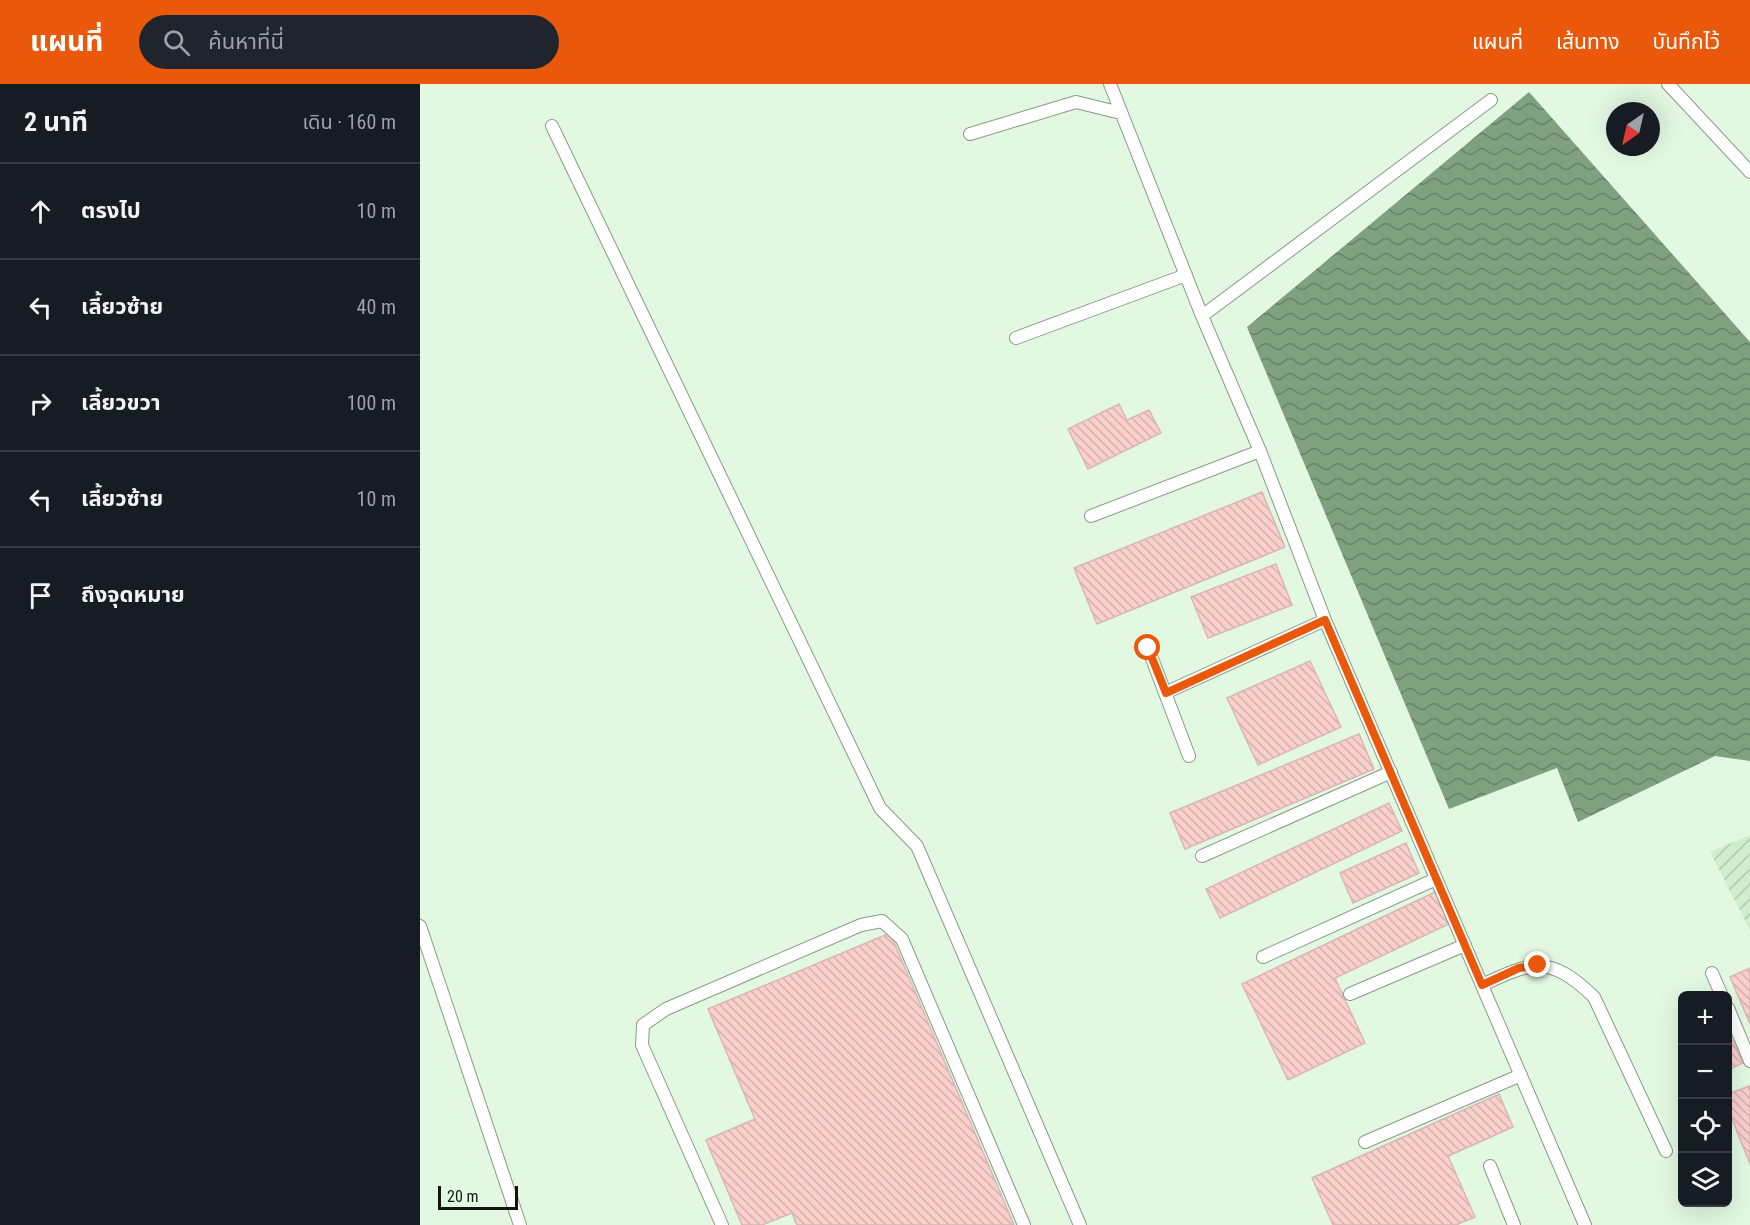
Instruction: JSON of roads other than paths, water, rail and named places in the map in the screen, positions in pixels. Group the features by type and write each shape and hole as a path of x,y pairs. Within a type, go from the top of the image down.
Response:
{"lane":[{"path":"1110,84 1202,316 1260,452 1325,620 1585,1225"},
{"path":"1668,84 1750,172"},
{"path":"1202,316 1491,100"},
{"path":"970,134 1076,102 1121,113"},
{"path":"552,126 880,808 917,846 1080,1225"},
{"path":"1016,338 1186,275"},
{"path":"1091,516 1260,452"},
{"path":"1166,693 1325,620"},
{"path":"1148,648 1189,756"},
{"path":"1202,856 1391,772"},
{"path":"1263,957 1436,879"},
{"path":"722,1225 642,1045 643,1025 666,1009 688,999 861,925 882,921 902,939 1024,1225"},
{"path":"420,926 520,1225"},
{"path":"1350,994 1465,945"},
{"path":"1482,985 1519,968 1538,965 1558,970 1577,981 1594,997 1666,1151"},
{"path":"1712,973 1720,991"},
{"path":"1732,1018 1750,1061"},
{"path":"1365,1142 1521,1075"},
{"path":"1490,1166 1514,1225"}],"water":[{"path":"1529,92 1750,342 1750,761 1715,756 1578,822 1557,768 1449,809 1247,327"}]}
